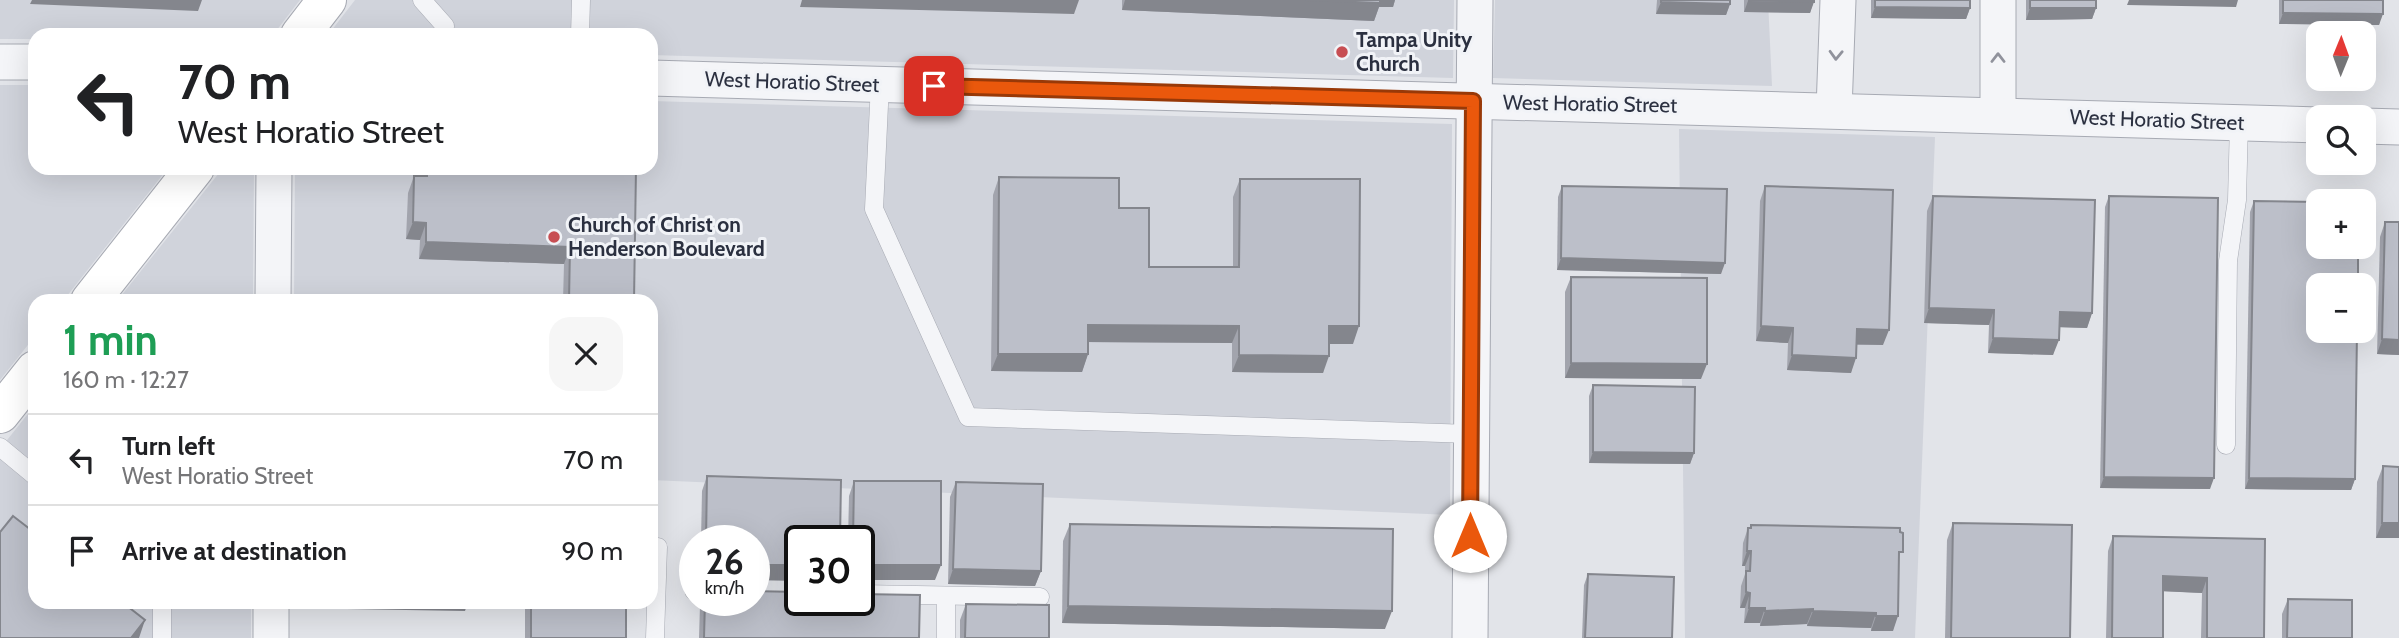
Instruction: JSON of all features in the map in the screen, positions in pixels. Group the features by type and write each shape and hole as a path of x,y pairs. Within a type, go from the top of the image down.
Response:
{"main road":[{"path":"305,28 327,0"},
{"path":"96,294 189,175"},
{"path":"0,414 28,379"}],"street":[{"path":"1470,638 1475,0"},
{"path":"1834,110 1838,0"},
{"path":"1998,0 1998,116"},
{"path":"0,62 28,62"},
{"name":"West Horatio Street","path":"658,78 2306,125"},
{"path":"2376,126 2399,127"},
{"path":"273,294 274,175"},
{"path":"271,609 271,638"}],"lane":[{"path":"422,0 445,28"},
{"path":"580,28 581,0"},
{"path":"880,84 874,209 968,417 1471,434"},
{"path":"2226,445 2228,261 2237,200 2239,122"},
{"path":"0,447 28,470"},
{"path":"875,594 1040,597"},
{"path":"946,596 946,638"},
{"path":"162,609 162,638"},
{"path":"655,638 656,609"}],"shaded area":[{"path":"0,0 300,0 278,28 28,28 28,39 0,39"},
{"path":"355,0 1454,0 1453,78 658,55 658,28 333,28"},
{"path":"1495,0 1768,0 1772,86 1493,78"},
{"path":"0,85 28,85 28,175 162,175 69,294 28,294 28,345 0,380"},
{"path":"658,101 1452,124 1450,515 658,480 658,294 294,294 295,175 658,175"},
{"path":"1679,129 1935,137 1915,638 1685,638"},
{"path":"217,175 254,175 253,294 123,294"},
{"path":"28,414 28,609 251,609 251,638 0,638 0,449"}],"building":[{"path":"1306,0 1380,0 1380,3"},
{"path":"1730,0 1730,4 1661,2"},
{"path":"1748,0 1814,0 1814,2"},
{"path":"1875,0 1970,0 1970,8 1875,7"},
{"path":"2030,0 2096,0 2096,8 2030,8"},
{"path":"2283,0 2383,0 2383,14 2283,13"},
{"path":"636,175 634,294 569,294 570,247 426,242 426,223 413,222 414,176"},
{"path":"999,177 1119,178 1119,208 1149,208 1149,267 1239,267 1240,179 1360,179 1359,326 1329,326 1329,356 1239,355 1239,326 1088,325 1088,354 998,354"},
{"path":"1562,186 1727,189 1725,263 1561,258"},
{"path":"1765,186 1893,190 1889,330 1857,329 1856,358 1792,355 1793,328 1761,326"},
{"path":"1933,196 2095,200 2092,313 2060,312 2059,340 1993,338 1994,310 1929,308"},
{"path":"2109,196 2218,198 2214,478 2104,477"},
{"path":"2254,201 2306,202 2306,259 2358,259 2358,273 2306,273 2306,343 2357,343 2355,479 2249,478"},
{"path":"2385,222 2399,222 2399,340 2382,339"},
{"path":"1571,277 1707,278 1707,364 1571,363"},
{"path":"1593,385 1695,387 1694,453 1593,452"},
{"path":"2383,466 2399,467 2399,523 2382,523"},
{"path":"707,476 841,480 840,525 784,525 784,565 770,565 770,525 706,525"},
{"path":"854,481 941,481 941,565 875,565 875,525 853,525"},
{"path":"956,482 1043,484 1041,571 953,569"},
{"path":"13,516 28,528 28,609 131,609 145,620 131,638 0,638 0,532"},
{"path":"1953,523 2072,525 2070,638 1951,638"},
{"path":"1070,524 1393,529 1392,611 1068,606"},
{"path":"1751,525 1900,528 1903,533 1903,552 1899,552 1898,616 1813,609 1765,611 1765,608 1749,608 1750,593 1746,592 1746,571 1750,571 1751,551 1747,551 1748,528 1751,528"},
{"path":"2113,536 2265,539 2264,638 2207,638 2207,578 2163,576 2163,638 2112,638"},
{"path":"1588,574 1674,577 1672,638 1585,638"},
{"path":"770,591 784,592 784,616 875,616 875,594 920,595 919,638 704,638 705,616 770,616"},
{"path":"2288,599 2352,600 2352,638 2287,638"},
{"path":"966,604 1049,605 1049,638 965,638"},
{"path":"531,609 626,609 626,638 531,638"}],"place":[{"name":"Tampa Unity Church","path":"1342,52"},
{"name":"Church of Christ on Henderson Boulevard","path":"554,237"}],"route":[{"path":"934,86 1473,101 1470,536"}]}
